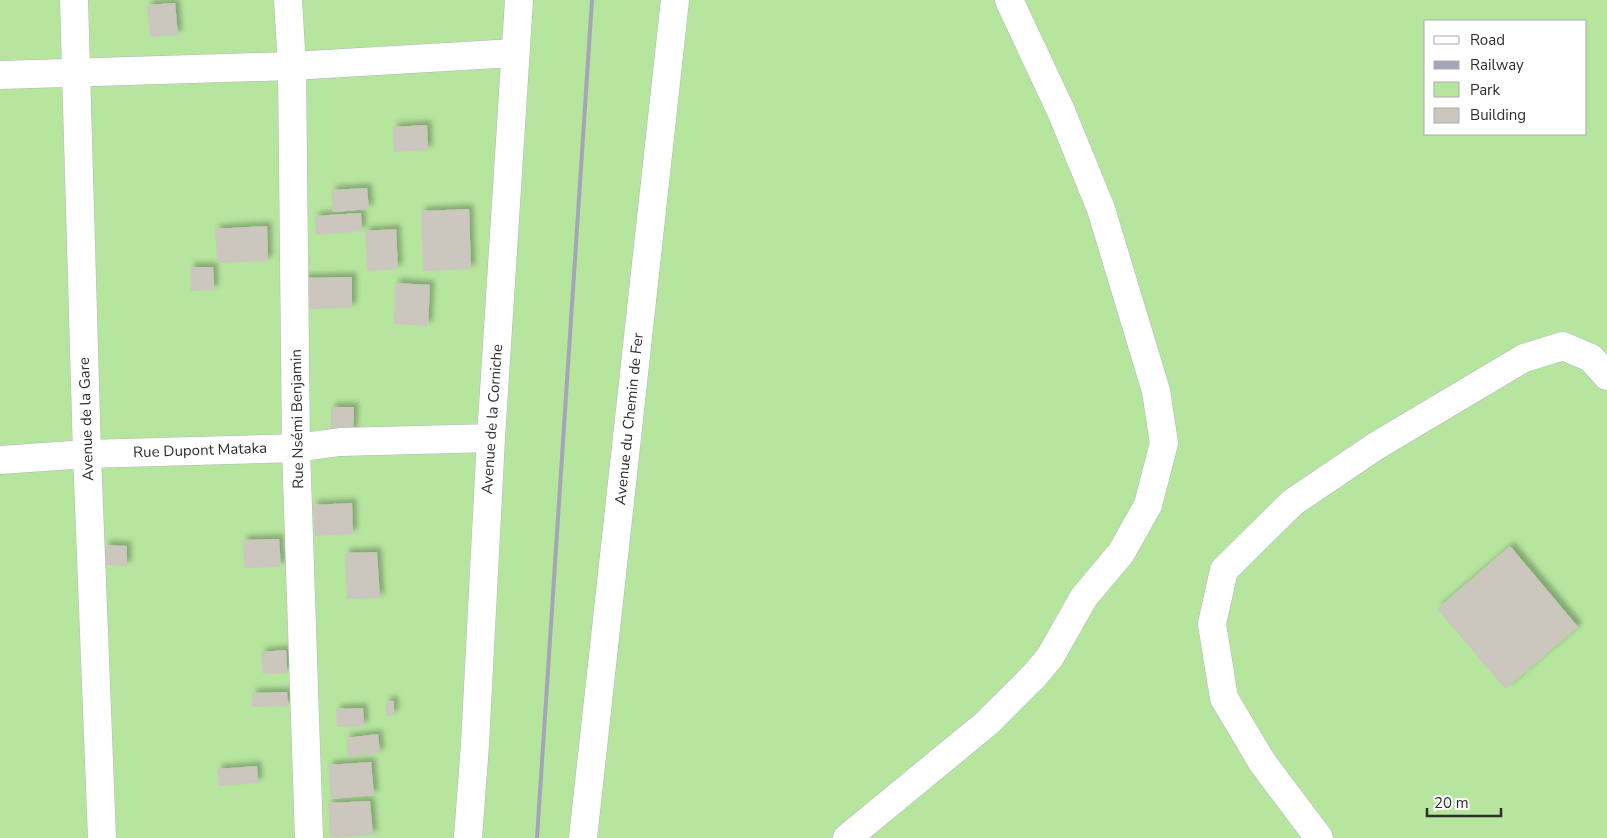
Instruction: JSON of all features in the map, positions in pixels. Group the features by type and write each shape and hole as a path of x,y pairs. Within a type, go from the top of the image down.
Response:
{"street":[{"name":"Avenue de la Gare","path":"74,0 87,454 102,838"},
{"name":"Rue Nsémi Benjamin","path":"288,0 292,66 296,448 309,838"},
{"name":"Avenue de la Corniche","path":"468,838 475,744 490,438 519,0"},
{"name":"Avenue du Chemin de Fer","path":"583,838 675,0"},
{"path":"847,838 986,723 1035,676 1050,657 1084,597 1121,553 1148,506 1164,443 1156,391 1101,209 1061,111 1009,0"},
{"path":"0,75 76,71 292,66 515,53"},
{"path":"1319,838 1262,762 1224,698 1212,624 1224,570 1293,502 1376,446 1524,358 1563,346 1592,358 1607,376"},
{"name":"Rue Dupont Mataka","path":"0,460 87,454 296,448 340,442 490,438"}],"green space":[{"path":"0,0 1607,0 1607,838 0,838"}],"building":[{"path":"175,3 178,35 150,37 147,5"},
{"path":"427,125 428,150 394,152 393,127"},
{"path":"367,188 369,209 333,212 331,190"},
{"path":"469,209 471,269 423,271 421,211"},
{"path":"361,213 362,231 316,235 315,216"},
{"path":"267,226 268,261 217,263 215,229"},
{"path":"396,229 398,269 367,271 365,231"},
{"path":"190,267 213,267 214,290 191,291"},
{"path":"352,277 352,308 304,309 304,278"},
{"path":"395,283 430,285 428,326 394,324"},
{"path":"331,407 354,407 353,433 331,434"},
{"path":"352,503 353,534 315,536 313,505"},
{"path":"279,539 281,567 244,568 243,540"},
{"path":"105,545 127,546 127,566 105,565"},
{"path":"1510,546 1578,627 1505,689 1437,609"},
{"path":"377,552 380,598 347,599 345,553"},
{"path":"286,650 287,673 263,674 261,652"},
{"path":"287,692 288,706 252,707 252,693"},
{"path":"386,701 394,701 394,715 386,716"},
{"path":"363,708 364,726 337,727 336,709"},
{"path":"378,734 380,753 348,757 346,738"},
{"path":"371,762 374,795 331,799 328,765"},
{"path":"257,766 258,783 219,786 217,769"},
{"path":"370,801 373,835 330,838 328,803"}],"railway":[{"path":"537,838 592,0"}]}
